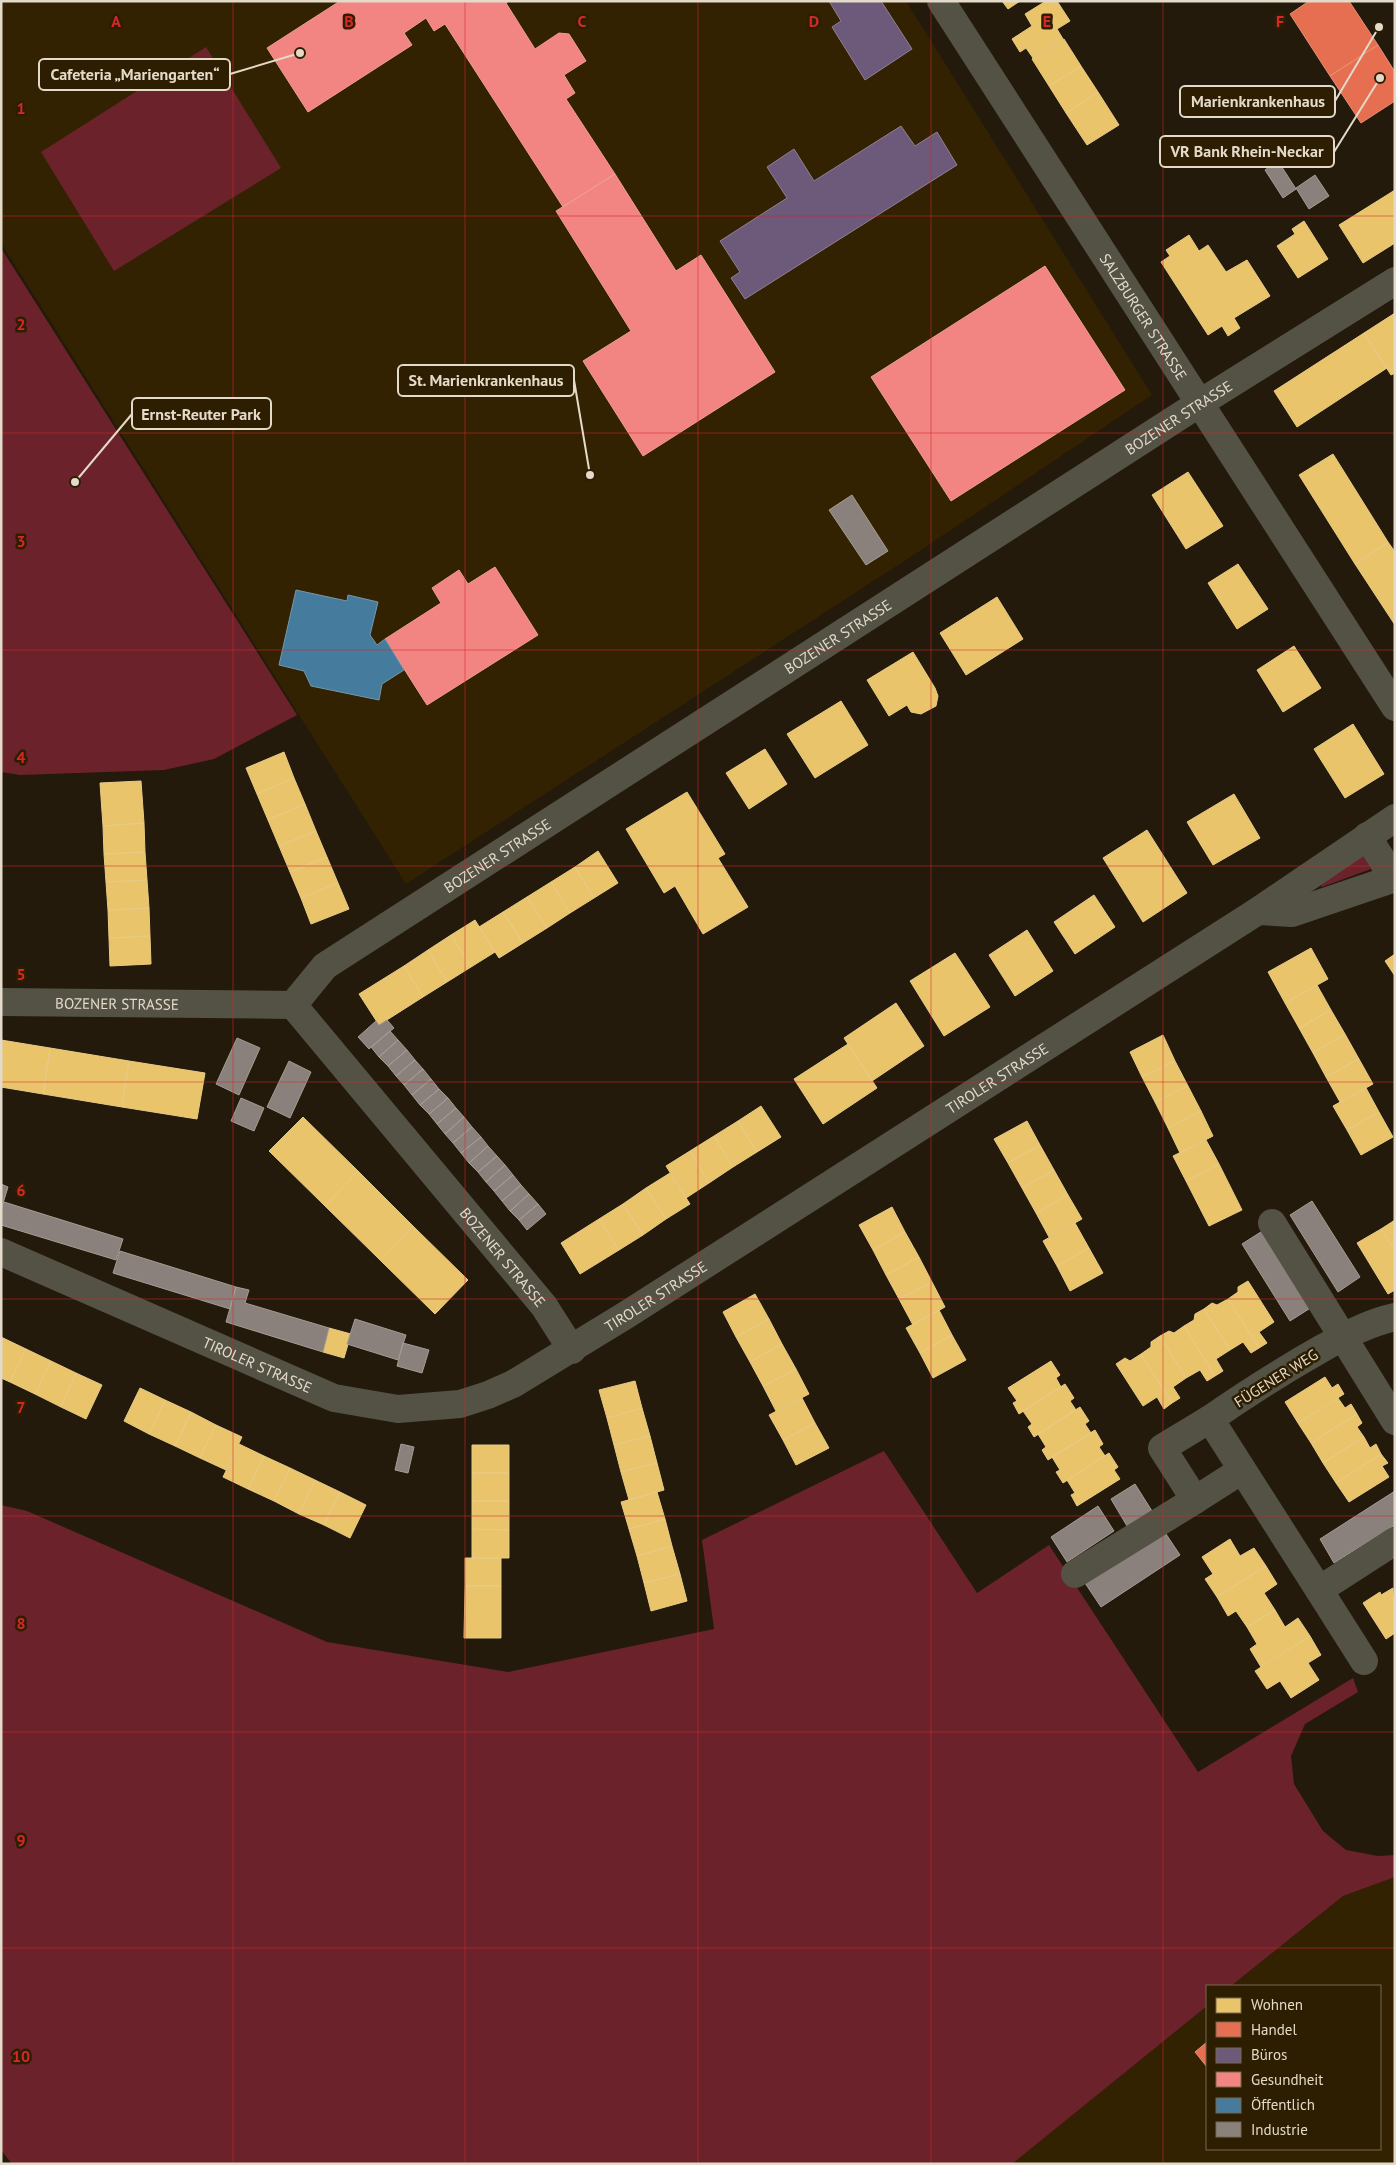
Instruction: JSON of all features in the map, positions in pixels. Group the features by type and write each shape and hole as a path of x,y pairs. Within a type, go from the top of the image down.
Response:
{"street":[{"name":"SALZBURGER STRASSE","path":"941,1 1395,707"},
{"name":"BOZENER STRASSE","path":"293,1005 325,966 1200,403 1395,282"},
{"name":"TIROLER STRASSE","path":"1,1252 334,1398 398,1410 460,1404 513,1384 572,1350 1258,911 1395,818"},
{"path":"1258,911 1292,913 1394,878 1367,836"},
{"name":"BOZENER STRASSE","path":"1,1002 293,1005 544,1306 572,1350"},
{"path":"1272,1223 1395,1421"},
{"name":"FÜGENER WEG","path":"1195,1500 1162,1448 1210,1419 1276,1374 1342,1338 1379,1321 1395,1317"},
{"path":"1210,1419 1364,1661"},
{"path":"1074,1574 1242,1470"},
{"path":"1319,1590 1395,1541"}],"shaded area":[{"path":"1,1 906,1 1152,395 915,554 406,884 1,243"},
{"path":"206,47 281,168 114,271 41,152"},
{"path":"1,248 297,715 214,759 164,770 20,775 1,772"},
{"path":"1363,855 1371,869 1322,887 1319,883"},
{"path":"884,1451 977,1593 1049,1545 1198,1772 1353,1678 1358,1692 1305,1724 1291,1756 1294,1784 1323,1831 1346,1850 1378,1856 1395,1855 1395,1877 1343,1896 1232,1985 1206,1985 1206,2007 1012,2164 12,2164 1,2150 1,1505 27,1511 327,1642 508,1672 714,1629 702,1540"},
{"path":"1395,1877 1395,2164 1012,2164 1206,2007 1206,2150 1381,2150 1381,1985 1232,1985 1343,1896"}],"building: Wohnen":[{"path":"1002,1 1020,1 1008,9"},
{"path":"1046,1 1057,1 1070,21 1057,29 1063,39 1033,58 1026,48 1020,52 1012,39 1032,26 1025,14"},
{"path":"1064,39 1081,66 1049,86 1032,59"},
{"path":"1081,66 1098,92 1066,113 1049,86"},
{"path":"1098,92 1119,125 1087,145 1066,113"},
{"path":"1395,190 1395,243 1363,263 1339,225"},
{"path":"1304,221 1328,259 1298,278 1277,246 1295,234 1292,229"},
{"path":"1189,235 1199,251 1208,245 1226,272 1247,260 1270,296 1234,318 1240,328 1228,336 1222,326 1208,335 1161,262 1170,256 1166,250"},
{"path":"1395,313 1395,373 1391,375 1364,333"},
{"path":"1364,333 1387,368 1297,427 1274,391"},
{"path":"1333,454 1388,542 1355,564 1299,475"},
{"path":"1188,472 1223,526 1186,549 1152,495"},
{"path":"1388,542 1395,552 1395,625 1355,564"},
{"path":"1238,564 1268,609 1237,629 1208,583"},
{"path":"997,597 1023,639 966,675 940,633"},
{"path":"1294,646 1321,688 1283,712 1257,670"},
{"path":"913,652 935,688 938,696 936,706 921,714 911,712 907,705 889,716 867,680"},
{"path":"841,701 868,745 815,778 787,734"},
{"path":"1353,724 1384,774 1345,798 1314,749"},
{"path":"765,749 787,784 749,809 726,773"},
{"path":"284,752 294,778 257,794 246,768"},
{"path":"294,778 305,804 268,820 257,794"},
{"path":"141,781 144,823 103,826 100,783"},
{"path":"687,792 725,854 718,858 748,907 703,934 675,886 664,893 626,829"},
{"path":"1234,794 1260,838 1213,865 1187,822"},
{"path":"305,804 316,831 279,846 268,820"},
{"path":"144,823 145,852 104,854 103,826"},
{"path":"1147,830 1187,893 1143,922 1103,858"},
{"path":"316,831 327,857 290,872 279,846"},
{"path":"598,851 618,883 594,898 575,867"},
{"path":"145,852 147,880 106,882 104,854"},
{"path":"327,857 338,883 301,898 290,872"},
{"path":"575,867 594,898 570,913 551,882"},
{"path":"147,880 149,908 108,910 106,882"},
{"path":"551,882 570,913 547,928 527,897"},
{"path":"338,883 349,909 311,924 301,898"},
{"path":"1094,895 1115,927 1075,954 1054,922"},
{"path":"527,897 547,928 523,943 503,912"},
{"path":"149,908 150,936 109,938 108,910"},
{"path":"503,912 523,943 499,958 479,927"},
{"path":"475,920 495,952 471,967 451,935"},
{"path":"1027,930 1053,971 1015,996 989,955"},
{"path":"451,935 471,967 447,982 428,950"},
{"path":"150,936 151,964 110,966 109,938"},
{"path":"1311,948 1328,979 1285,1003 1268,972"},
{"path":"428,950 447,982 423,997 404,966"},
{"path":"955,953 990,1007 944,1036 910,981"},
{"path":"1395,954 1395,976 1385,961"},
{"path":"404,966 423,997 379,1025 359,994"},
{"path":"1317,985 1331,1010 1299,1028 1285,1003"},
{"path":"896,1003 924,1046 872,1081 844,1038"},
{"path":"1331,1010 1345,1034 1313,1053 1299,1028"},
{"path":"1345,1034 1359,1059 1326,1077 1313,1053"},
{"path":"1163,1035 1175,1061 1142,1077 1130,1052"},
{"path":"1,1040 50,1048 43,1094 1,1087"},
{"path":"848,1044 877,1088 823,1124 794,1079"},
{"path":"50,1048 129,1061 122,1107 43,1094"},
{"path":"1359,1059 1373,1084 1340,1102 1326,1077"},
{"path":"129,1061 205,1073 197,1119 122,1107"},
{"path":"1175,1061 1188,1086 1155,1102 1142,1077"},
{"path":"1188,1086 1201,1111 1168,1128 1155,1102"},
{"path":"1366,1088 1379,1112 1347,1130 1333,1106"},
{"path":"761,1106 781,1137 757,1152 738,1121"},
{"path":"1201,1111 1213,1136 1180,1153 1168,1128"},
{"path":"1379,1112 1393,1137 1361,1155 1347,1130"},
{"path":"303,1117 358,1171 325,1206 269,1151"},
{"path":"738,1121 757,1152 733,1167 714,1136"},
{"path":"1027,1121 1040,1145 1008,1163 994,1139"},
{"path":"714,1136 733,1167 709,1183 690,1151"},
{"path":"1206,1140 1219,1164 1186,1181 1173,1156"},
{"path":"1040,1145 1054,1170 1022,1188 1008,1163"},
{"path":"690,1151 709,1183 686,1198 666,1166"},
{"path":"1219,1164 1242,1210 1209,1226 1186,1181"},
{"path":"1054,1170 1068,1195 1036,1213 1022,1188"},
{"path":"358,1171 413,1226 380,1260 325,1206"},
{"path":"670,1173 690,1204 666,1219 646,1188"},
{"path":"646,1188 666,1219 643,1235 623,1204"},
{"path":"1068,1195 1082,1219 1049,1237 1036,1213"},
{"path":"623,1204 643,1235 619,1250 599,1219"},
{"path":"892,1207 905,1232 873,1250 859,1225"},
{"path":"599,1219 619,1250 580,1274 561,1243"},
{"path":"1395,1220 1395,1250 1381,1229"},
{"path":"1075,1223 1089,1248 1057,1266 1043,1241"},
{"path":"413,1226 468,1280 435,1314 380,1260"},
{"path":"1381,1229 1395,1250 1395,1290 1388,1294 1357,1243"},
{"path":"905,1232 919,1257 886,1275 873,1250"},
{"path":"1089,1248 1103,1273 1070,1291 1057,1266"},
{"path":"919,1257 932,1282 899,1299 886,1275"},
{"path":"1248,1281 1274,1322 1259,1332 1267,1343 1259,1348 1228,1299 1238,1292 1238,1287"},
{"path":"932,1282 945,1307 913,1325 899,1299"},
{"path":"755,1294 769,1319 736,1337 723,1312"},
{"path":"1228,1299 1259,1348 1251,1353 1243,1342 1230,1350 1204,1309 1212,1303 1217,1305"},
{"path":"1204,1309 1230,1350 1216,1359 1223,1371 1215,1376 1184,1326 1194,1320 1195,1314"},
{"path":"939,1310 952,1335 920,1353 906,1328"},
{"path":"769,1319 782,1344 750,1362 736,1337"},
{"path":"1184,1326 1215,1376 1207,1381 1200,1370 1186,1378 1160,1336 1169,1331 1174,1333"},
{"path":"329,1328 351,1334 344,1358 323,1352"},
{"path":"952,1335 966,1360 933,1378 920,1353"},
{"path":"1160,1336 1186,1378 1173,1387 1180,1398 1172,1403 1141,1354 1151,1347 1151,1342"},
{"path":"1,1337 26,1349 10,1382 1,1378"},
{"path":"782,1344 796,1369 763,1386 750,1362"},
{"path":"26,1349 51,1361 35,1394 10,1382"},
{"path":"1141,1354 1172,1403 1164,1409 1157,1397 1143,1406 1116,1364 1125,1358 1130,1361"},
{"path":"51,1361 76,1373 61,1407 35,1394"},
{"path":"1051,1361 1060,1375 1056,1378 1061,1387 1019,1414 1013,1403 1017,1401 1008,1388"},
{"path":"796,1369 809,1394 776,1411 763,1386"},
{"path":"76,1373 102,1385 86,1419 61,1407"},
{"path":"1325,1377 1332,1388 1338,1384 1344,1394 1298,1423 1285,1402"},
{"path":"635,1381 642,1408 607,1418 599,1390"},
{"path":"1065,1384 1074,1398 1070,1401 1076,1410 1034,1437 1028,1427 1032,1424 1023,1411"},
{"path":"140,1388 165,1400 149,1434 124,1421"},
{"path":"802,1398 815,1423 783,1440 769,1415"},
{"path":"1338,1398 1345,1408 1351,1404 1357,1414 1311,1443 1298,1423"},
{"path":"165,1400 191,1412 175,1446 149,1434"},
{"path":"1080,1407 1089,1421 1085,1424 1091,1433 1048,1460 1042,1450 1046,1447 1038,1434"},
{"path":"642,1408 650,1436 614,1445 607,1418"},
{"path":"191,1412 216,1425 200,1458 175,1446"},
{"path":"1357,1414 1362,1423 1357,1427 1364,1437 1323,1463 1311,1443"},
{"path":"815,1423 829,1448 796,1465 783,1440"},
{"path":"216,1425 242,1437 226,1470 200,1458"},
{"path":"1095,1430 1103,1444 1099,1447 1105,1456 1063,1483 1056,1472 1060,1470 1052,1457"},
{"path":"650,1436 657,1463 621,1472 614,1445"},
{"path":"1364,1437 1370,1448 1376,1444 1381,1454 1336,1483 1323,1463"},
{"path":"239,1444 264,1456 248,1489 223,1477"},
{"path":"472,1445 509,1445 509,1473 472,1473"},
{"path":"1109,1453 1118,1467 1114,1470 1120,1479 1077,1506 1071,1495 1075,1493 1067,1480"},
{"path":"1381,1454 1388,1463 1382,1466 1389,1477 1349,1502 1336,1483"},
{"path":"264,1456 290,1468 274,1501 248,1489"},
{"path":"657,1463 664,1490 629,1500 621,1472"},
{"path":"290,1468 315,1480 299,1514 274,1501"},
{"path":"472,1473 509,1473 509,1501 472,1501"},
{"path":"315,1480 340,1492 324,1525 299,1514"},
{"path":"340,1492 366,1505 350,1538 324,1525"},
{"path":"657,1492 665,1519 629,1529 621,1502"},
{"path":"472,1501 509,1501 509,1530 472,1529"},
{"path":"665,1519 672,1546 637,1556 629,1529"},
{"path":"472,1529 509,1530 509,1558 472,1558"},
{"path":"1230,1539 1240,1556 1254,1548 1266,1566 1217,1597 1205,1579 1213,1574 1202,1557"},
{"path":"672,1546 680,1574 644,1583 637,1556"},
{"path":"465,1558 501,1558 501,1586 465,1586"},
{"path":"1266,1566 1277,1584 1264,1593 1275,1610 1247,1627 1236,1611 1228,1616 1217,1597"},
{"path":"680,1574 687,1601 651,1611 644,1583"},
{"path":"465,1586 501,1586 501,1638 464,1638"},
{"path":"1393,1588 1395,1633 1386,1639 1363,1603 1380,1592 1381,1595"},
{"path":"1275,1610 1285,1627 1298,1618 1310,1636 1261,1667 1250,1649 1257,1644 1247,1627"},
{"path":"1310,1636 1321,1655 1308,1663 1319,1680 1291,1698 1280,1681 1267,1689 1255,1671"}],"building: Handel":[{"path":"1309,1 1349,1 1378,45 1330,76 1290,14"},
{"path":"1378,45 1395,72 1395,101 1361,123 1330,76"},
{"path":"1206,2043 1206,2066 1195,2052"}],"building: Büros":[{"path":"829,1 881,1 912,49 865,80 832,27 841,21"},
{"path":"901,126 915,146 937,132 957,165 745,299 731,278 740,272 720,241 787,198 767,167 794,149 814,181"}],"building: Gesundheit":[{"path":"340,1 509,1 506,3 535,49 559,33 569,34 586,61 564,75 575,93 566,99 615,174 563,207 445,24 434,31 426,18 404,33 412,45 308,112 267,48"},
{"path":"615,174 676,271 701,255 775,372 643,456 583,361 631,331 556,211"},
{"path":"1045,266 1125,390 951,501 871,377"},
{"path":"495,567 538,635 427,705 385,639 441,603 432,588 459,570 468,584"}],"building: Öffentlich":[{"path":"296,590 347,601 348,595 378,602 370,635 377,645 385,639 404,670 382,684 379,700 311,686 304,671 279,665"}],"building: Industrie":[{"path":"1278,161 1296,189 1283,198 1265,170"},
{"path":"1315,175 1329,196 1309,209 1296,188"},
{"path":"852,495 888,551 866,565 829,510"},
{"path":"387,1020 394,1028 369,1049 358,1037 376,1021 379,1025"},
{"path":"390,1031 398,1040 379,1057 371,1047"},
{"path":"237,1038 260,1048 239,1095 216,1084"},
{"path":"398,1040 407,1050 388,1066 379,1057"},
{"path":"407,1050 415,1060 396,1076 388,1066"},
{"path":"415,1060 423,1069 404,1085 396,1076"},
{"path":"289,1061 311,1072 290,1118 267,1107"},
{"path":"423,1069 431,1079 412,1095 404,1085"},
{"path":"431,1079 439,1089 420,1105 412,1095"},
{"path":"439,1089 448,1098 429,1114 420,1105"},
{"path":"241,1098 264,1108 254,1131 231,1121"},
{"path":"448,1098 456,1108 437,1124 429,1114"},
{"path":"456,1108 464,1117 445,1134 437,1124"},
{"path":"464,1117 472,1127 453,1143 445,1134"},
{"path":"472,1127 481,1137 461,1153 453,1143"},
{"path":"481,1137 488,1146 469,1163 461,1153"},
{"path":"488,1146 497,1156 478,1172 469,1163"},
{"path":"497,1156 505,1165 486,1182 478,1172"},
{"path":"505,1165 513,1175 494,1191 486,1182"},
{"path":"513,1175 521,1185 502,1201 494,1191"},
{"path":"1,1184 8,1187 1,1210"},
{"path":"521,1185 529,1194 510,1211 502,1201"},
{"path":"529,1194 538,1204 519,1220 510,1211"},
{"path":"1312,1201 1360,1277 1338,1292 1290,1215"},
{"path":"4,1202 123,1239 116,1260 1,1225 1,1210"},
{"path":"538,1204 546,1214 527,1230 519,1220"},
{"path":"1264,1230 1312,1307 1290,1321 1242,1244"},
{"path":"120,1251 236,1287 230,1309 113,1273"},
{"path":"236,1287 249,1290 245,1303 329,1328 323,1352 226,1322"},
{"path":"355,1319 406,1335 398,1360 347,1344"},
{"path":"403,1343 429,1350 422,1373 397,1366"},
{"path":"401,1444 414,1447 408,1473 395,1470"},
{"path":"1135,1484 1152,1511 1127,1526 1111,1499"},
{"path":"1395,1491 1395,1525 1334,1563 1320,1539"},
{"path":"1098,1506 1114,1531 1067,1562 1051,1537"},
{"path":"1164,1531 1180,1555 1101,1607 1085,1583"}],"place":[{"name":"Marienkrankenhaus","path":"1379,27"},
{"name":"Cafeteria „Mariengarten“","path":"300,53"},
{"name":"VR Bank Rhein-Neckar","path":"1380,78"},
{"name":"St. Marienkrankenhaus","path":"590,475"},
{"name":"Ernst-Reuter Park","path":"75,482"}]}
